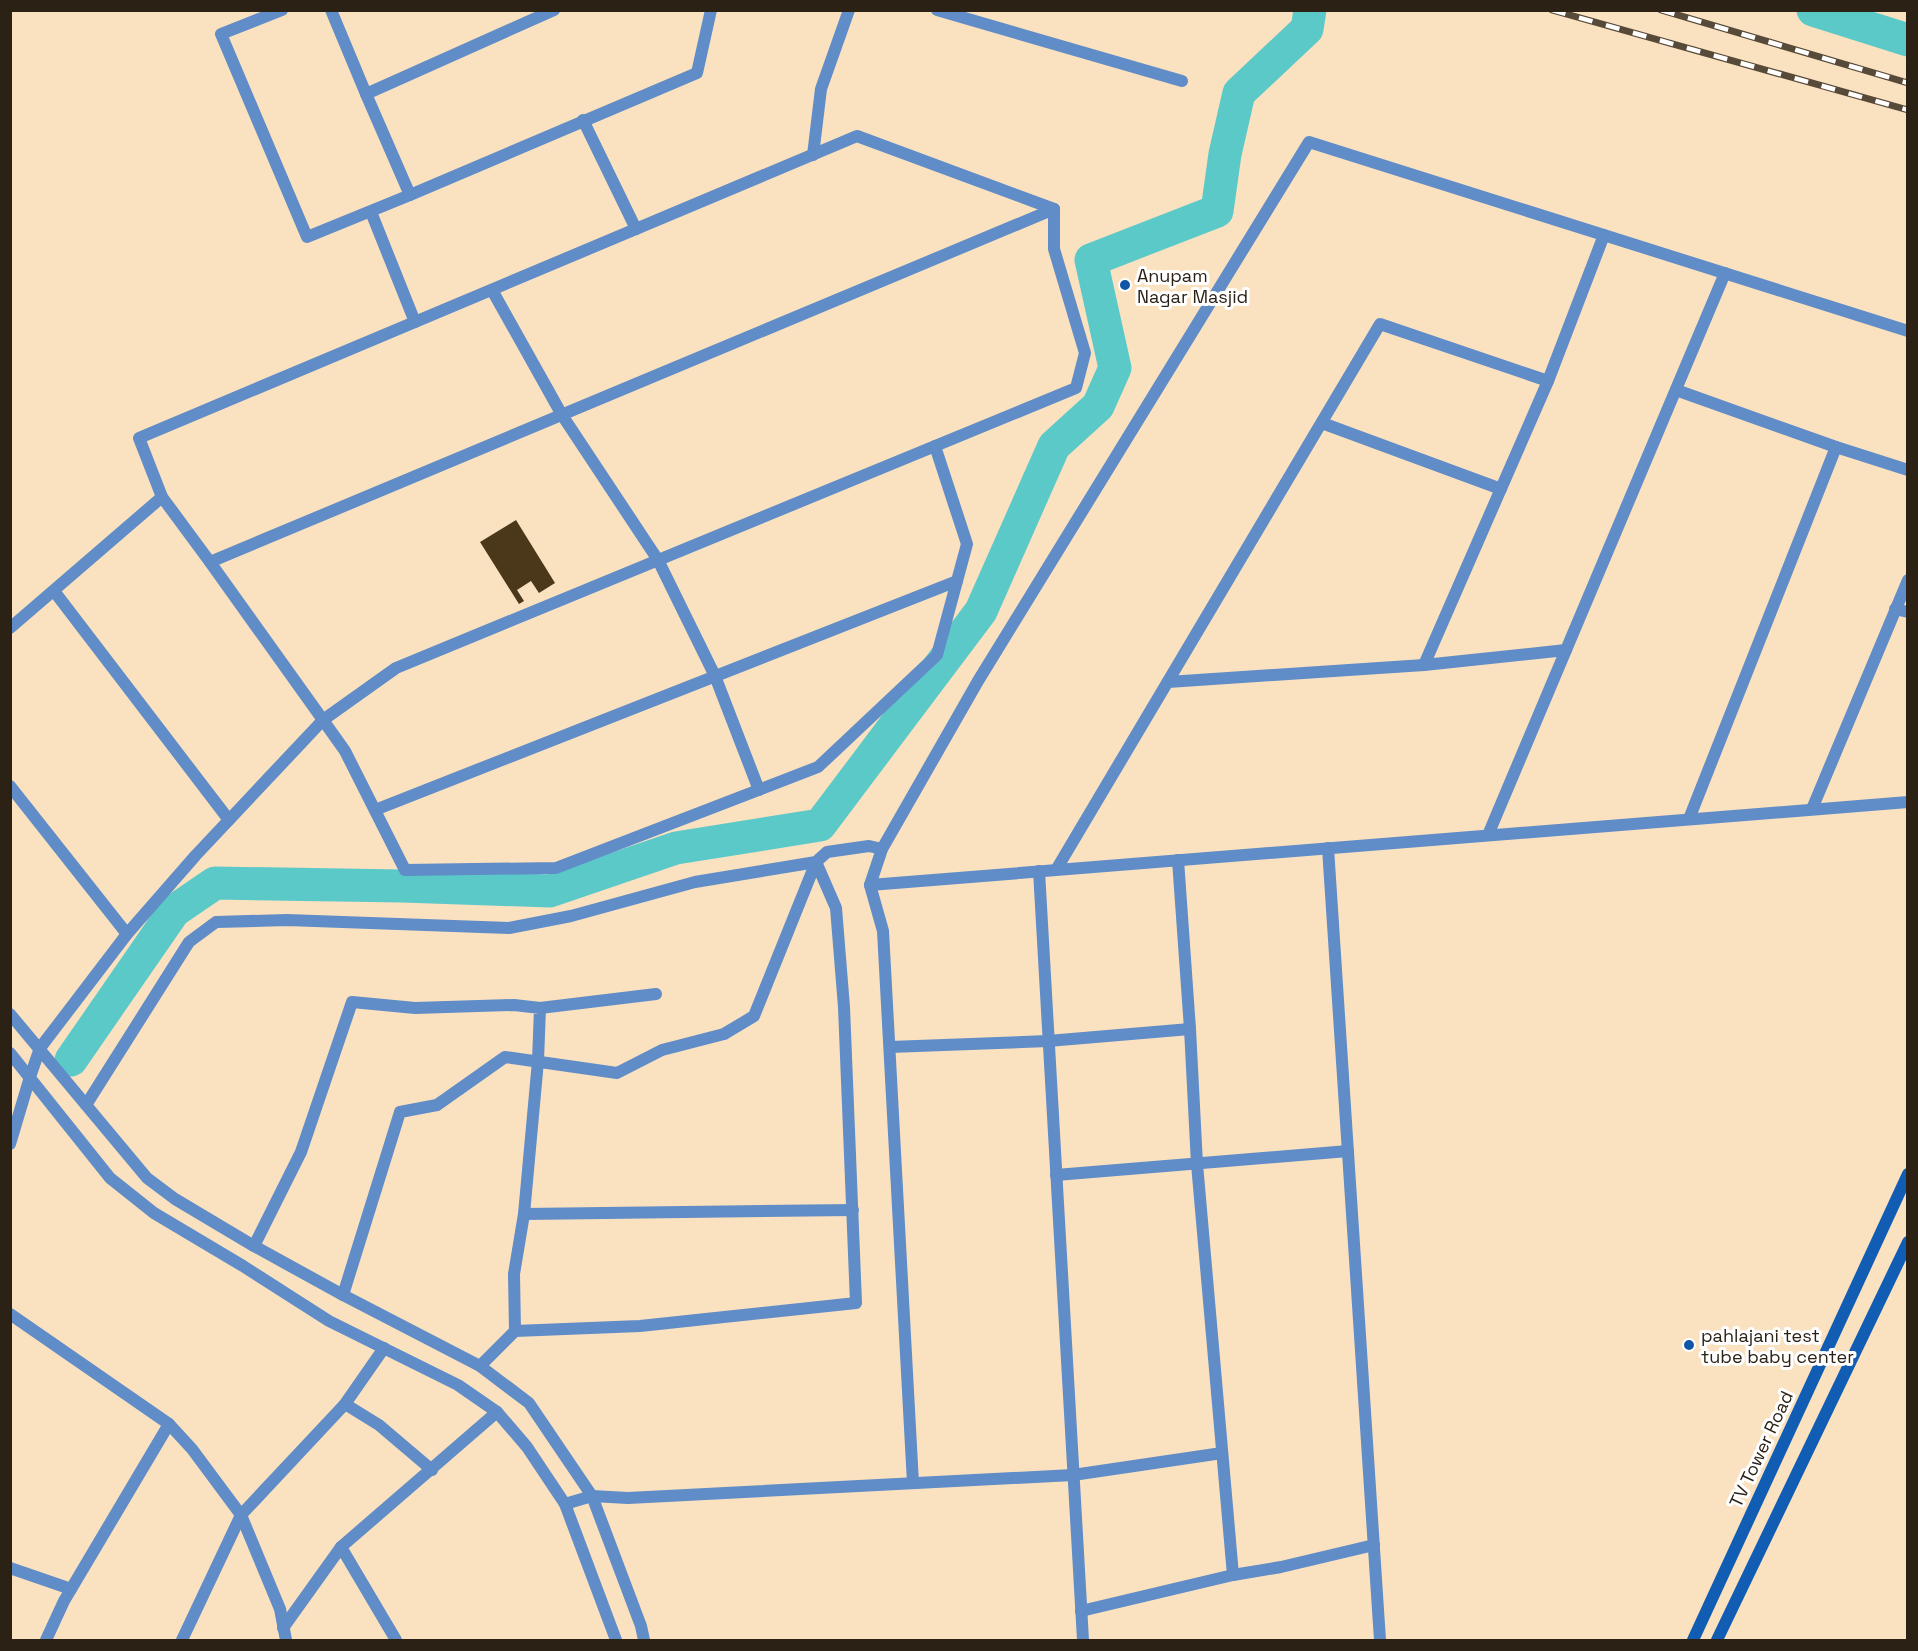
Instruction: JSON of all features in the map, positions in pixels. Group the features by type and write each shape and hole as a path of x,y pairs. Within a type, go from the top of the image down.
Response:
{"main road":[{"name":"TV Tower Road","path":"1693,1641 1908,1174"},
{"path":"1717,1641 1908,1242"}],"street":[{"path":"282,10 221,34 308,237 697,73 711,10"},
{"path":"331,10 410,195"},
{"path":"366,94 554,10"},
{"path":"813,155 821,89 849,10"},
{"path":"937,10 1182,81"},
{"path":"583,120 636,229"},
{"path":"935,446 967,544 937,655 818,768 556,868 405,870 345,751 162,497 139,438 857,136 1054,209"},
{"path":"913,1483 884,931 870,885 882,849 978,681 1309,142 1908,331"},
{"path":"210,562 1054,209"},
{"path":"10,1144 13,1125 40,1048 127,934 323,720 396,668 1076,388 1085,353 1054,249 1054,209"},
{"path":"371,212 415,322"},
{"path":"1424,664 1548,381 1604,235"},
{"path":"1488,835 1725,273"},
{"path":"492,290 562,415 658,560 715,676 759,790"},
{"path":"1056,870 1380,324 1548,381"},
{"path":"1676,390 1908,470"},
{"path":"1322,423 1501,489"},
{"path":"1689,819 1836,447"},
{"path":"10,628 162,497"},
{"path":"1812,809 1901,610 1908,580"},
{"path":"375,810 957,581"},
{"path":"54,591 229,820"},
{"path":"1168,682 1424,664 1566,650"},
{"path":"10,786 127,934"},
{"path":"870,885 1908,802"},
{"path":"343,1295 400,1112 437,1105 505,1057 617,1074 662,1050 724,1034 754,1016 816,862 827,852 869,846 882,849"},
{"path":"1328,848 1380,1641"},
{"path":"1178,860 1197,1164 1233,1575"},
{"path":"86,1105 189,942 216,922 287,920 509,928 571,916 694,882 816,862"},
{"path":"480,1366 515,1330 640,1326 856,1302 844,1007 836,908 816,862"},
{"path":"1038,871 1083,1641"},
{"path":"254,1246 301,1152 352,1002 415,1008 514,1005 540,1008 656,994"},
{"path":"515,1330 514,1274 524,1214 538,1061 540,1008"},
{"path":"10,1014 147,1178 175,1198 254,1246 480,1366 529,1403 592,1496 641,1626 644,1641"},
{"path":"890,1047 1048,1041 1190,1029"},
{"path":"10,1053 110,1178 154,1213 329,1321 458,1385 497,1412 527,1447 565,1504 616,1641"},
{"path":"1056,1175 1348,1151"},
{"path":"524,1214 853,1210"},
{"path":"10,1314 169,1424 192,1449 241,1515 280,1609 286,1641"},
{"path":"182,1641 241,1515 345,1404 384,1348"},
{"path":"345,1404 379,1425 432,1470"},
{"path":"283,1628 341,1548 497,1412"},
{"path":"46,1641 71,1589 169,1424"},
{"path":"565,1504 592,1496 628,1498 1073,1475 1222,1453"},
{"path":"1081,1611 1374,1545"},
{"path":"341,1548 396,1641"},
{"path":"10,1568 71,1589"}],"building":[{"path":"516,520 555,583 539,593 531,581 517,590 524,601 519,604 480,542"}],"waterway":[{"path":"71,1060 174,911 215,883 550,891 676,848 820,825 981,611 1054,446 1098,406 1115,368 1091,260 1217,211 1225,154 1239,93 1307,29 1310,10"},
{"path":"1813,10 1908,40"}],"railway":[{"path":"1552,10 1908,110"},
{"path":"1661,10 1908,83"}],"place":[{"name":"Anupam Nagar Masjid","path":"1125,285"},
{"name":"pahlajani test tube baby center","path":"1689,1345"}]}
